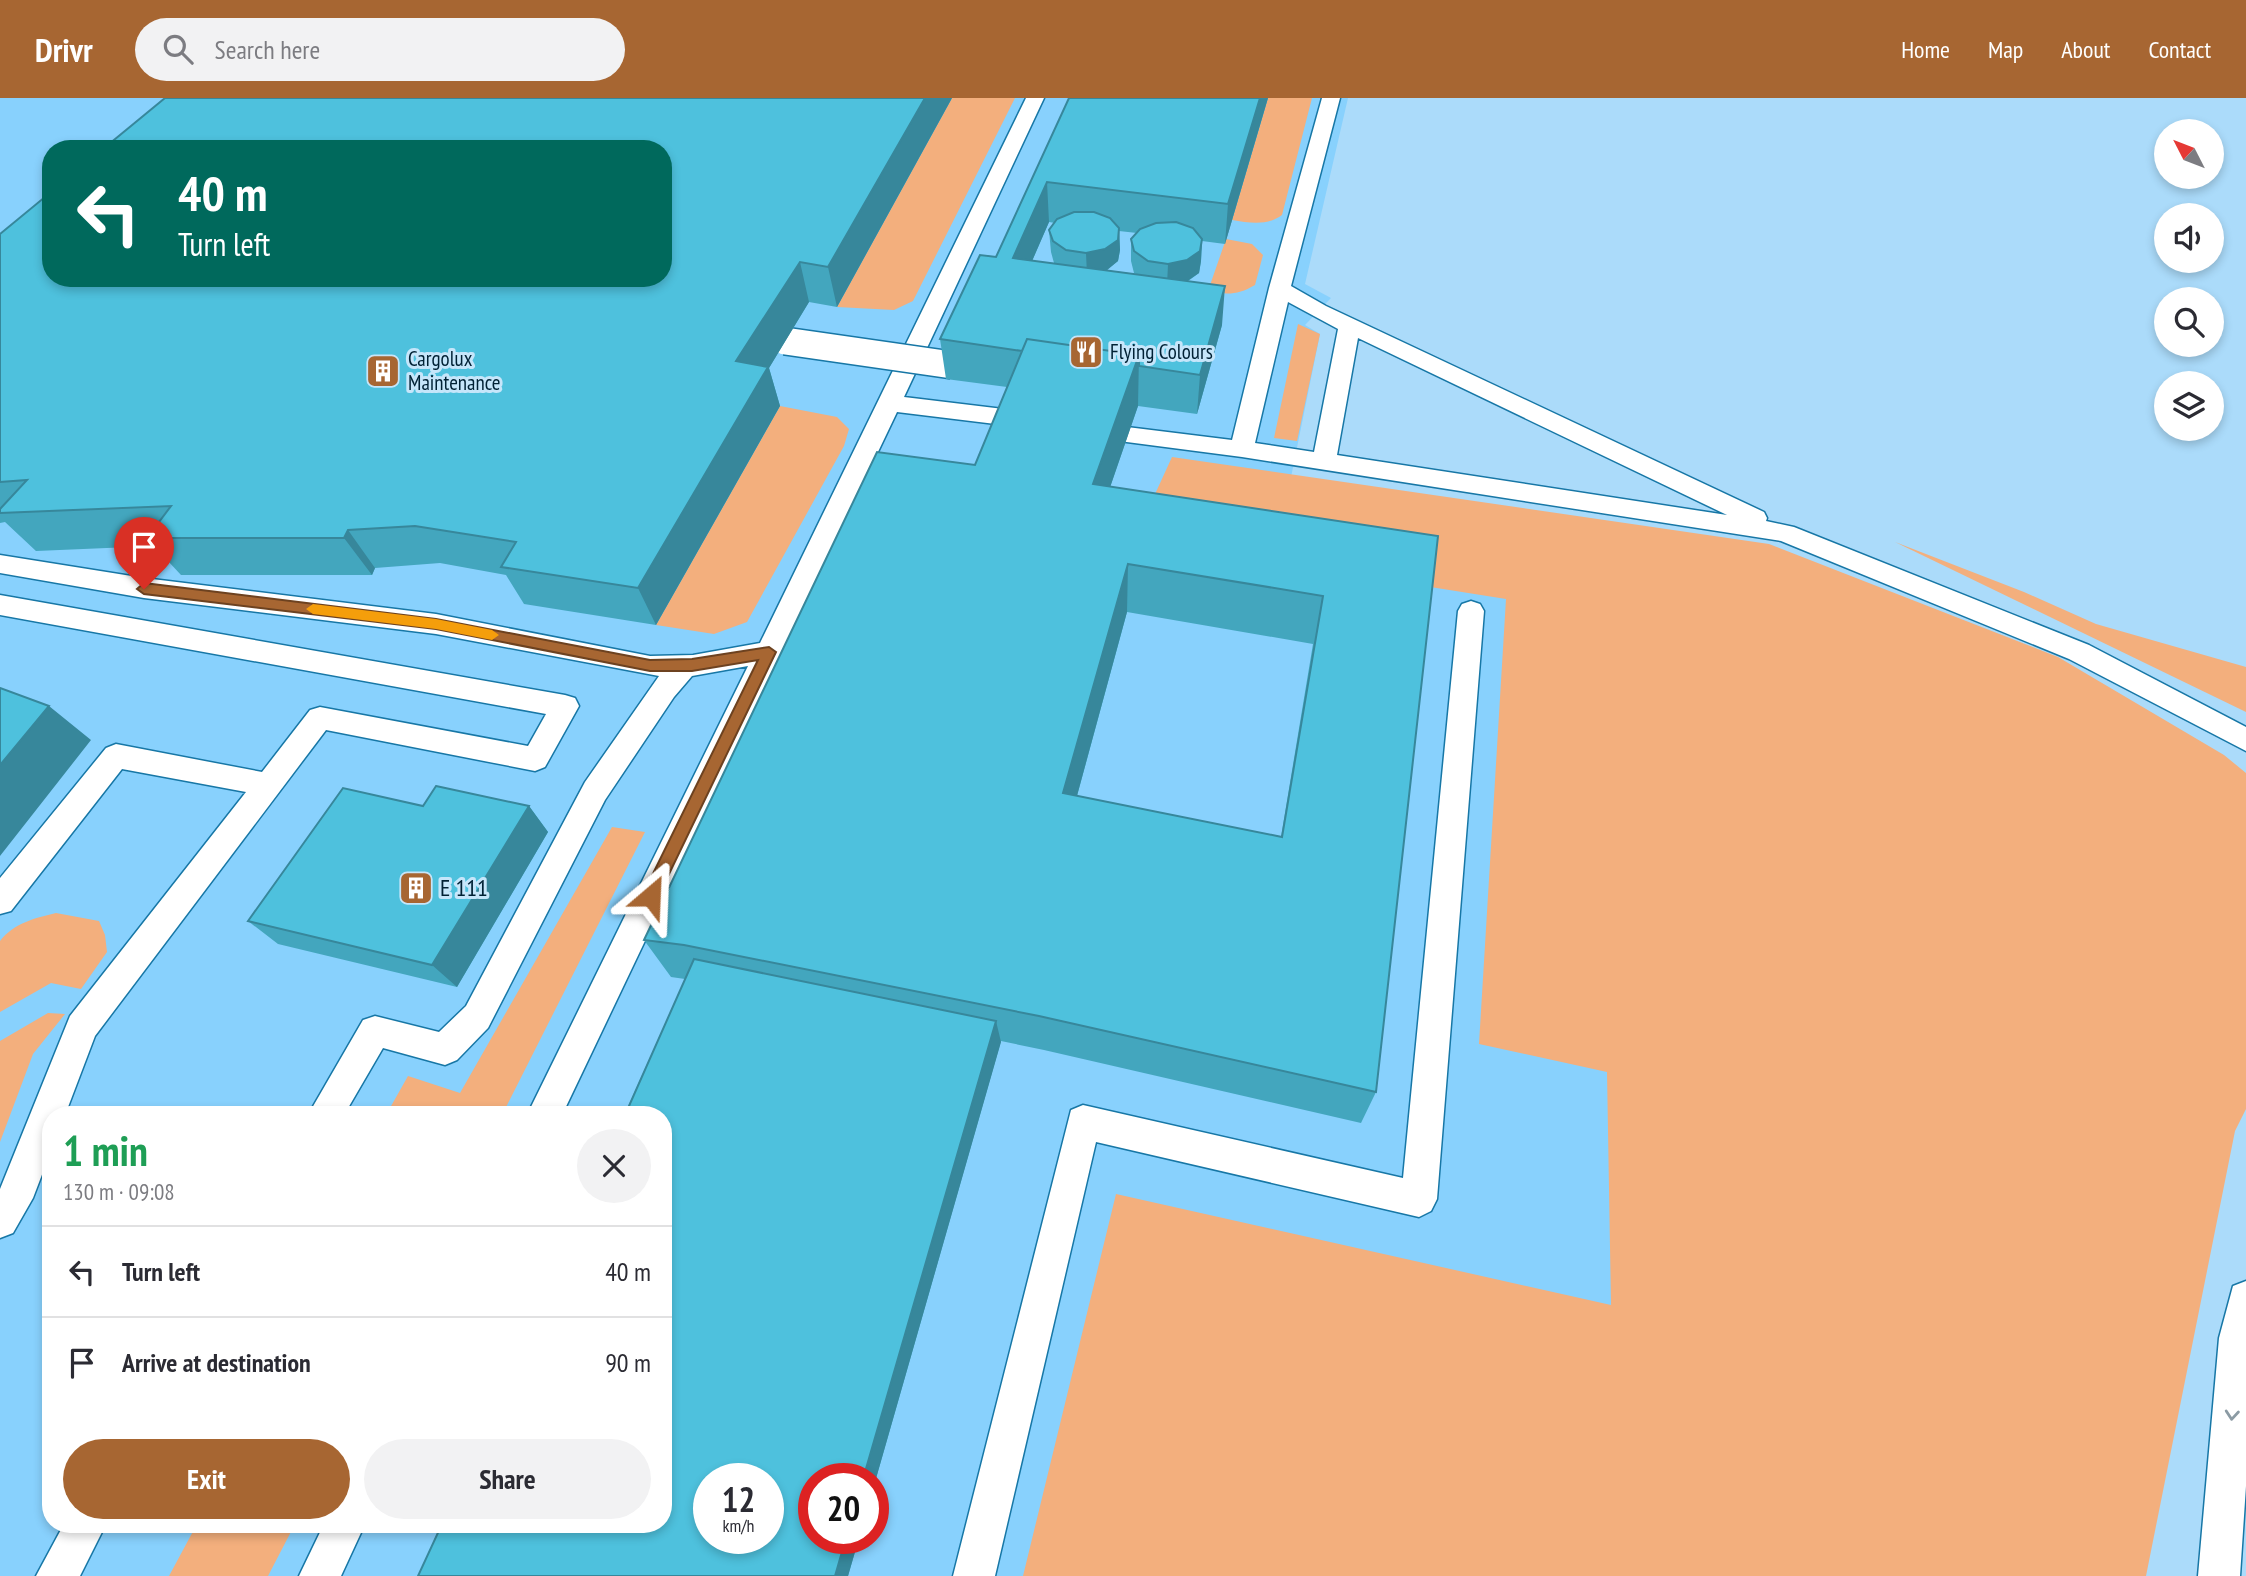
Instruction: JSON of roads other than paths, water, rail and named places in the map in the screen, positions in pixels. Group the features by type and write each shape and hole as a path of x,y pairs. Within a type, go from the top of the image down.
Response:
{"street":[{"path":"785,341 952,365"}],"lane":[{"path":"548,1106 1035,98"},
{"path":"1242,449 1280,288 1331,98"},
{"path":"1280,288 1349,326 1785,533 2079,652 2246,740"},
{"path":"1324,462 1349,326"},
{"path":"890,403 1020,419"},
{"path":"1127,435 1242,449 1785,533"},
{"path":"0,564 144,589 436,624 650,666 685,665 769,652"},
{"path":"0,605 565,706 535,759 320,718 82,1027 51,1106"},
{"path":"974,1576 1083,1122 1419,1199 1471,611"},
{"path":"330,1106 375,1031 445,1049 477,1017 595,791 664,689 685,665"},
{"path":"0,901 116,756 269,785"},
{"path":"0,1220 15,1198 42,1129"},
{"path":"2219,1576 2238,1338 2246,1299"},
{"path":"57,1576 81,1533"},
{"path":"320,1576 341,1533"}],"place":[{"name":"Flying Colours","path":"1086,352"},
{"name":"Cargolux Maintenance","path":"383,371"},
{"name":"E 111","path":"416,888"}]}
